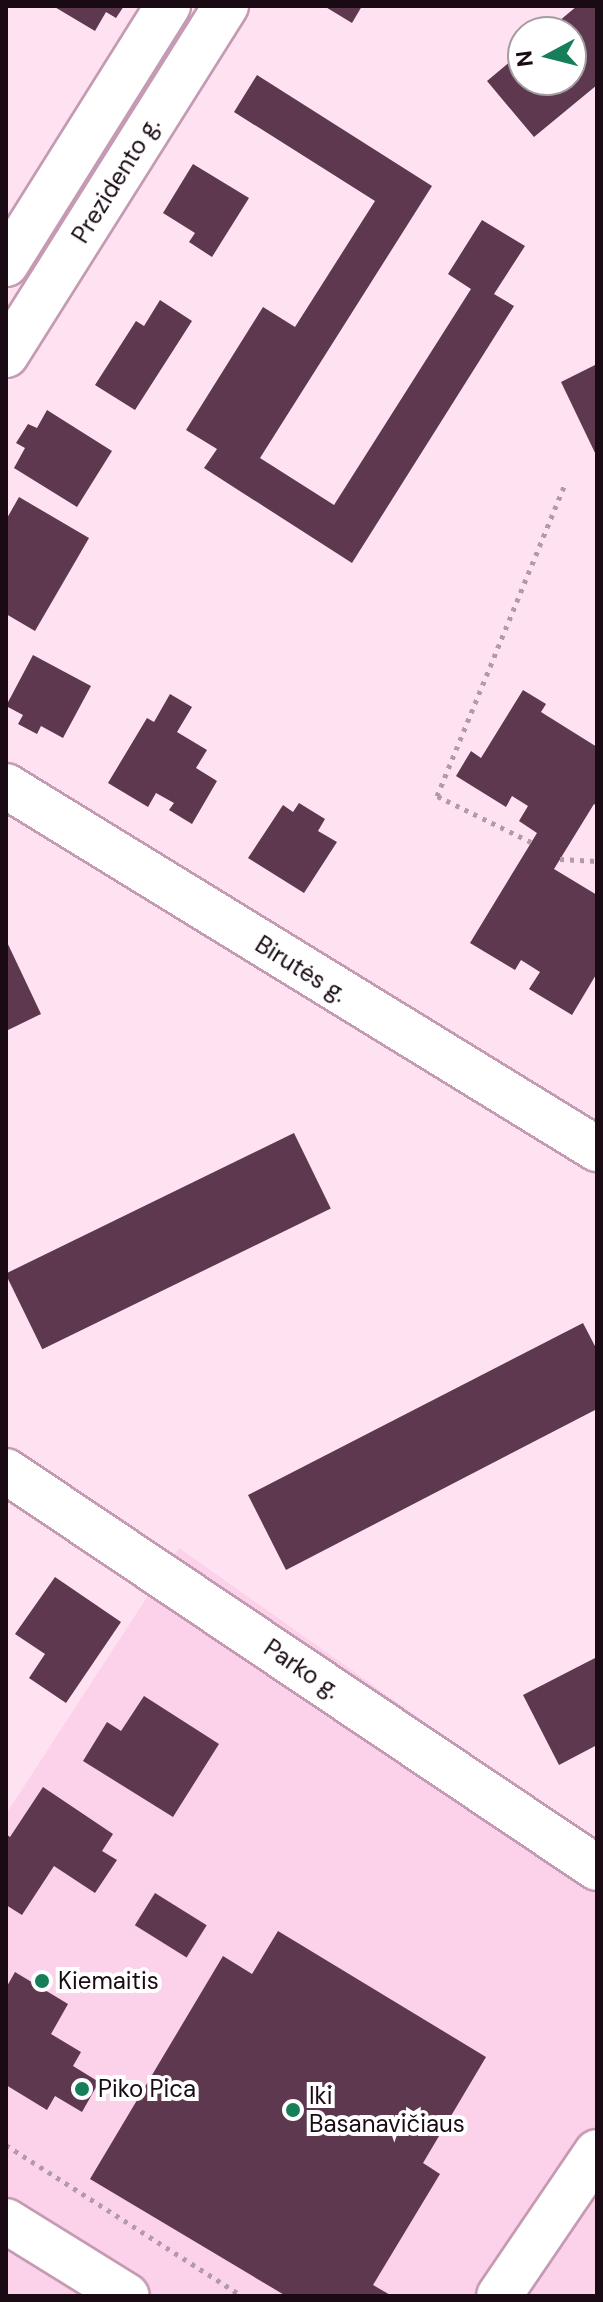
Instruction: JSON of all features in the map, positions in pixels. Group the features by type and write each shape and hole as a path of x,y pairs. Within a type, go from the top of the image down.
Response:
{"street":[{"name":"Prezidento g.","path":"6,264 168,6"},
{"name":"Prezidento g.","path":"6,355 226,6"},
{"name":"Birutės g.","path":"6,786 597,1149"},
{"name":"Parko g.","path":"6,1471 597,1868"},
{"path":"499,2296 597,2152"},
{"path":"6,2221 127,2296"}],"path":[{"path":"531,842 437,796 566,482"},
{"path":"560,859 597,861"},
{"path":"6,2145 242,2296"}],"shaded area":[{"path":"179,1548 597,1844 597,2296 6,2296 6,1814"}],"building":[{"path":"53,6 124,6 116,18 106,12 95,31"},
{"path":"324,6 362,6 352,23"},
{"path":"577,6 597,6 597,85 587,93 587,16 565,16"},
{"path":"507,64 507,96 584,96 534,137 487,81"},
{"path":"257,75 432,186 260,458 334,505 471,289 448,274 482,220 525,246 494,294 514,306 352,563 204,468 217,449 186,430 263,307 295,327 375,201 234,112"},
{"path":"193,164 249,198 212,257 189,242 195,233 163,213"},
{"path":"160,300 192,321 135,410 95,385 136,321 144,326"},
{"path":"597,364 597,457 561,382"},
{"path":"47,410 112,451 77,507 14,468 25,448 16,443 28,424 37,428"},
{"path":"19,497 89,538 35,631 6,614 6,520"},
{"path":"33,655 91,686 63,738 41,726 37,734 18,724 23,715 6,706"},
{"path":"523,690 546,704 541,712 597,747 597,806 594,804 554,869 597,895 597,973 572,1015 529,989 540,972 521,960 515,970 470,943 537,833 519,821 528,806 512,796 506,807 456,776 471,751 481,758"},
{"path":"170,694 192,707 177,732 207,750 196,768 217,781 192,824 169,810 174,803 156,793 148,807 108,783 147,718 154,722"},
{"path":"299,803 325,819 318,831 337,842 304,893 248,858 283,805 293,812"},
{"path":"6,940 41,1014 6,1031"},
{"path":"294,1133 331,1208 42,1349 6,1273"},
{"path":"583,1323 597,1350 597,1409 286,1570 248,1495"},
{"path":"55,1577 121,1622 66,1703 29,1678 45,1654 15,1634"},
{"path":"597,1657 597,1745 559,1765 523,1695"},
{"path":"144,1696 219,1744 173,1817 83,1761 107,1722 121,1731"},
{"path":"43,1787 113,1834 102,1851 117,1860 95,1893 54,1866 22,1915 6,1905 6,1834 10,1837"},
{"path":"155,1893 207,1925 187,1958 135,1925"},
{"name":"Iki Basanavičiaus","path":"278,1931 486,2057 423,2163 440,2174 373,2285 392,2296 286,2296 90,2179 223,1956 252,1974"},
{"path":"15,1972 68,2004 51,2034 81,2052 73,2066 99,2082 82,2112 55,2096 47,2110 6,2085 6,1988"}],"place":[{"name":"Kiemaitis","path":"42,1981"},
{"name":"Piko Pica","path":"82,2089"},
{"name":"Iki Basanavičiaus","path":"293,2110"}]}
